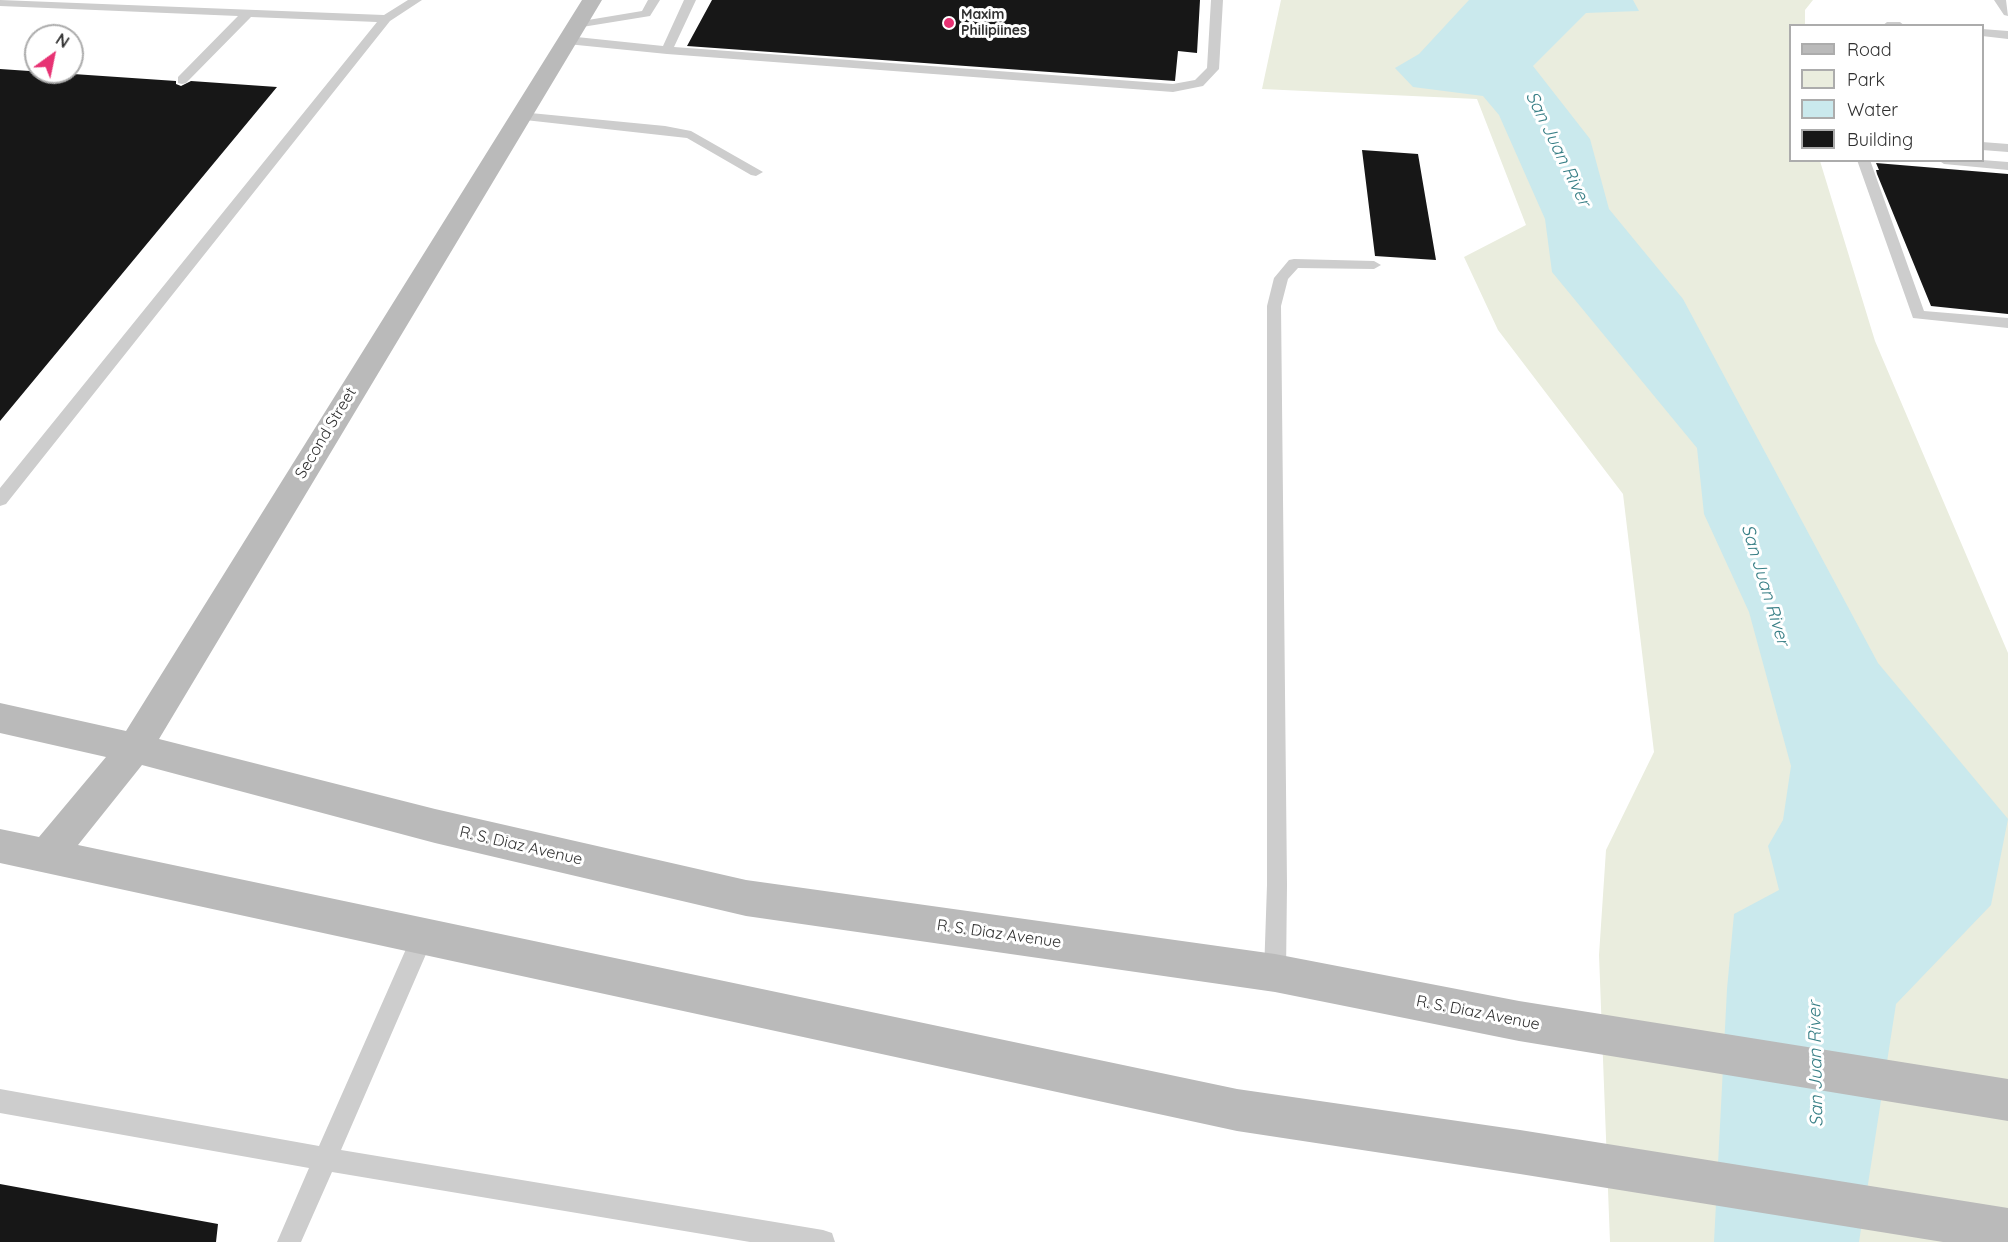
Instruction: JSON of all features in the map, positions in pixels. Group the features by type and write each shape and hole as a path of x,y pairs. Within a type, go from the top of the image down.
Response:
{"street":[{"name":"Second Street","path":"46,856 135,748 592,0"},
{"name":"R. S. Diaz Avenue","path":"0,718 135,748 435,826 746,898 1275,973 1519,1021 2008,1100"},
{"path":"0,846 422,938 1237,1110 1520,1152 2008,1230"}],"lane":[{"path":"0,500 386,19 416,0"},
{"path":"572,33 646,14 654,0"},
{"path":"667,50 690,0"},
{"path":"572,33 667,50 1173,88 1199,83 1213,69 1217,0"},
{"path":"0,3 386,19"},
{"path":"182,80 249,14"},
{"path":"1984,33 2008,35"},
{"path":"520,116 665,130 691,135 756,172"},
{"path":"1984,146 2008,148"},
{"path":"1864,162 1918,315 2008,323"},
{"path":"1965,162 2008,166"},
{"path":"1275,973 1277,885 1274,306 1281,278 1294,263 1374,265"},
{"path":"289,1242 422,938"},
{"path":"0,1101 325,1159 823,1242"}],"green space":[{"path":"1281,0 1813,0 1805,10 1805,24 1789,24 1789,162 1820,162 1875,341 2008,653 2008,1242 1610,1242 1599,955 1606,850 1654,752 1623,494 1498,330 1464,257 1526,225 1477,99 1262,89"}],"water":[{"name":"San Juan River","path":"1469,0 1633,0 1639,11 1586,13 1533,66 1590,139 1609,209 1683,299 1878,663 2008,819 1991,905 1896,1004 1859,1242 1714,1242 1727,989 1734,914 1779,890 1768,846 1783,820 1791,766 1749,612 1704,514 1697,448 1552,272 1545,219 1499,115 1483,96 1413,87 1395,68 1419,54"}],"building":[{"name":"Maxim Philipiines","path":"712,0 1200,0 1197,53 1178,51 1175,81 687,46"},
{"path":"0,69 24,71 24,84 84,84 84,75 176,81 176,84 181,86 191,81 277,87 0,421"},
{"path":"1362,150 1418,154 1436,260 1375,256"},
{"path":"1876,163 2008,174 2008,314 1931,306 1877,174 1876,170 1879,170"},
{"path":"0,1184 218,1224 216,1242 0,1242"}],"place":[{"name":"Maxim Philipiines","path":"949,23"}]}
